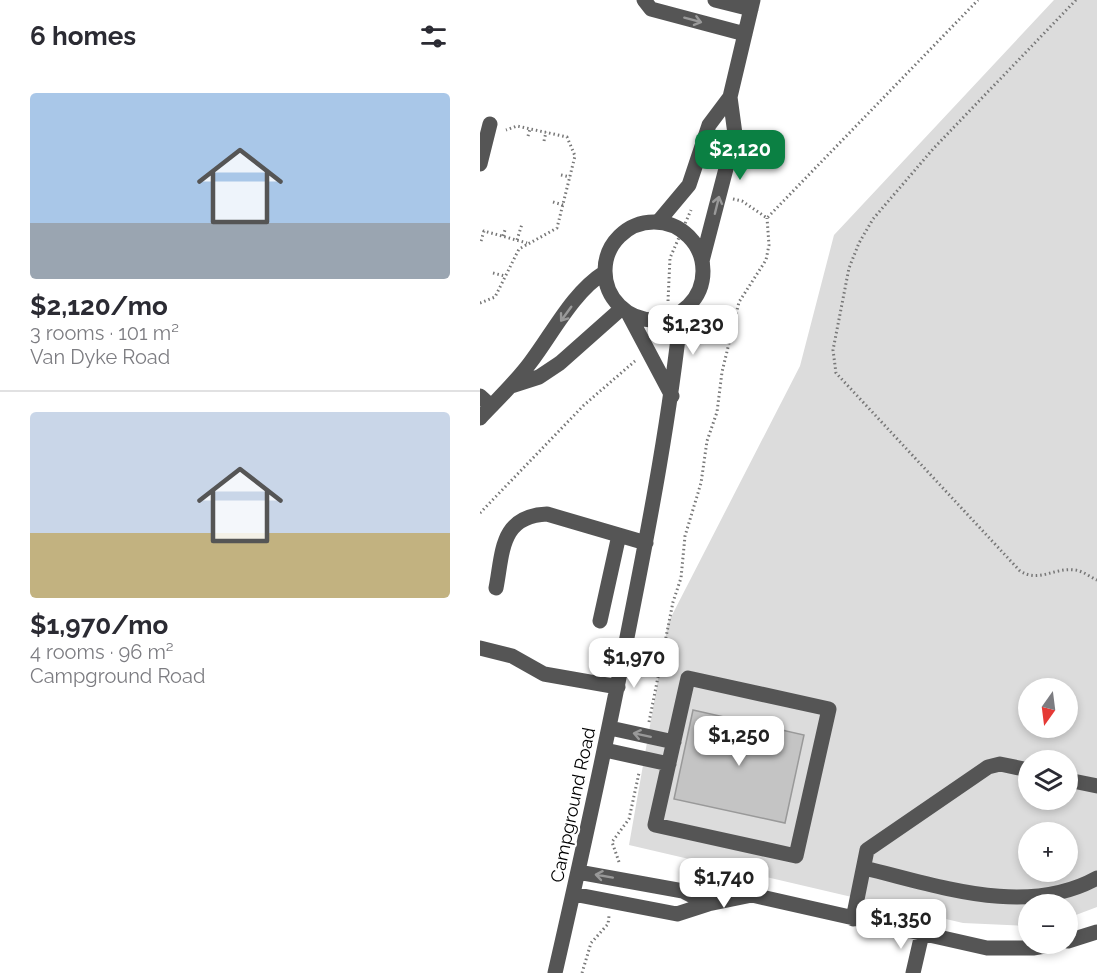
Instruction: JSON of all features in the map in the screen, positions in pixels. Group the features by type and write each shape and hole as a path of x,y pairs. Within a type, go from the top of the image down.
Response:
{"street":[{"path":"644,0 651,9 746,34"},
{"path":"702,261 735,134 730,97 752,4 716,0"},
{"path":"658,222 689,185 709,125 730,97"},
{"path":"480,164 493,129"},
{"path":"625,310 644,319 660,320 681,312 689,306 699,292 703,278 702,261 697,247 687,235 673,226 658,222 642,224 627,230 616,241 608,256 605,272 608,288 625,310 672,396"},
{"path":"511,387 580,294 593,280 605,272"},
{"path":"480,418 486,401 511,387 539,377 560,363 625,310"},
{"name":"Campground Road","path":"555,973 610,728 646,543 672,396 681,312"},
{"path":"496,588 507,533 512,526 535,515 547,514 646,543"},
{"path":"600,621 619,535"},
{"path":"480,648 512,656 544,674 618,687"},
{"path":"688,678 828,709 796,856 655,825 669,764 688,678"},
{"path":"610,728 674,742"},
{"path":"605,750 669,764"},
{"path":"853,919 867,850 980,770 1000,764 1018,768"},
{"path":"1078,782 1097,786"},
{"path":"864,868 976,894 1004,897 1051,893 1074,888 1097,878"},
{"path":"578,872 683,891 708,904"},
{"path":"633,906 638,883"},
{"path":"573,894 677,914 708,904 752,895 987,948 1018,948"},
{"path":"1078,938 1097,932"},
{"path":"913,973 922,934"}],"path":[{"path":"1076,0 933,149 873,219 859,243 849,268 833,350 836,373 1020,571 1028,576 1042,576 1055,571 1077,570 1097,580"},
{"path":"480,303 495,297 519,249 557,228 575,156 567,137 517,126 493,129"},
{"path":"528,136 530,129"},
{"path":"544,141 546,132"},
{"path":"561,175 570,177"},
{"path":"553,202 563,205"},
{"path":"646,736 673,602 681,578 685,536 701,483 707,441 717,412 722,372 739,302 766,260 769,245 767,218"},
{"path":"518,240 522,224"},
{"path":"503,236 505,230"},
{"path":"481,241 484,231 529,243"},
{"path":"506,261 512,262"},
{"path":"493,273 505,276"},
{"path":"616,879 620,860 612,842 629,819 642,758"},
{"path":"582,973 591,943 608,924 612,902"}],"shaded area":[{"path":"1054,0 1097,0 1097,907 1078,914 1078,894 1018,894 1018,926 963,923 629,845 668,623 800,366 834,235"}],"building":[{"path":"693,710 804,735 785,823 674,799"}]}
